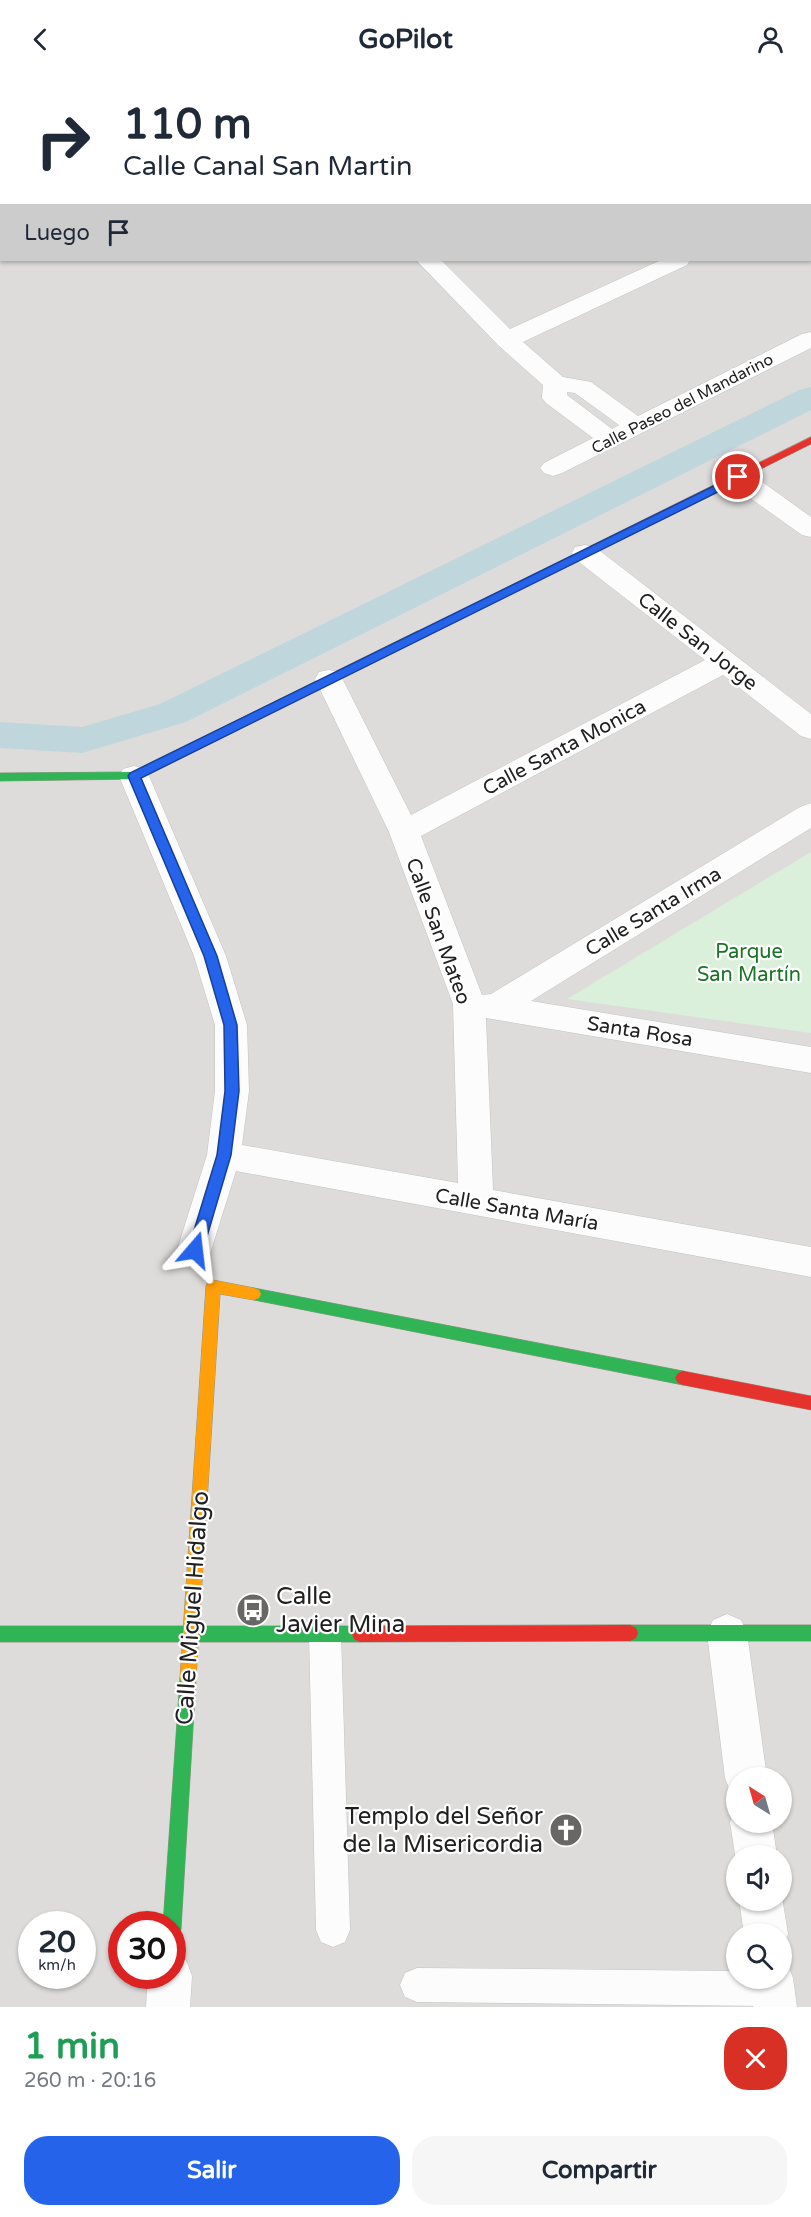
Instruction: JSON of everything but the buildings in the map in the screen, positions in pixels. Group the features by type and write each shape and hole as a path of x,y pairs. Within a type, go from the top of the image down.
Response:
{"street":[{"path":"429,261 507,340 555,383 582,387 636,426"},
{"path":"507,340 677,261"},
{"name":"Calle Paseo del Mandarino","path":"553,468 811,339"},
{"path":"555,383 555,398 610,439"},
{"path":"0,777 134,776 811,440"},
{"path":"738,477 811,529"},
{"name":"Calle San Jorge","path":"585,553 811,729"},
{"name":"Calle Santa Monica","path":"404,832 724,662"},
{"name":"Calle San Mateo","path":"329,679 404,832 482,1006 476,1201"},
{"path":"134,776 210,956 231,1025 232,1091 224,1155 195,1250"},
{"name":"Calle Santa Irma","path":"482,1006 811,814"},
{"name":"Santa Rosa","path":"482,1006 811,1060"},
{"name":"Calle Santa María","path":"224,1155 811,1263"},
{"name":"Calle Miguel Hidalgo","path":"173,1911 213,1286 811,1403"},
{"path":"727,1633 745,1767"},
{"path":"0,1634 811,1633"},
{"path":"168,2007 169,1989"}],"lane":[{"path":"325,1634 333,1930"},
{"path":"417,1985 773,1992"}],"shaded area":[{"path":"0,261 811,261 811,2007 0,2007"}],"green space":[{"name":"Parque San Martín","path":"811,852 811,1033 567,999"}],"waterway":[{"path":"0,735 82,740 173,713 811,397"}],"traffic: fast":[{"path":"0,777 134,776 418,635"},
{"path":"254,1294 683,1378"},
{"path":"630,1633 811,1633"},
{"path":"0,1634 360,1634"},
{"path":"173,1911 188,1678"}],"traffic: slow":[{"path":"188,1678 213,1286 254,1294"}],"traffic: jam":[{"path":"418,635 811,440"},
{"path":"683,1378 811,1403"},
{"path":"360,1634 630,1633"}],"place":[{"name":"Calle Javier Mina","path":"253,1610"},
{"name":"Templo del Señor de la Misericordia","path":"566,1830"}],"route":[{"path":"195,1250 224,1155 232,1091 231,1025 210,956 134,776 738,477"}]}
